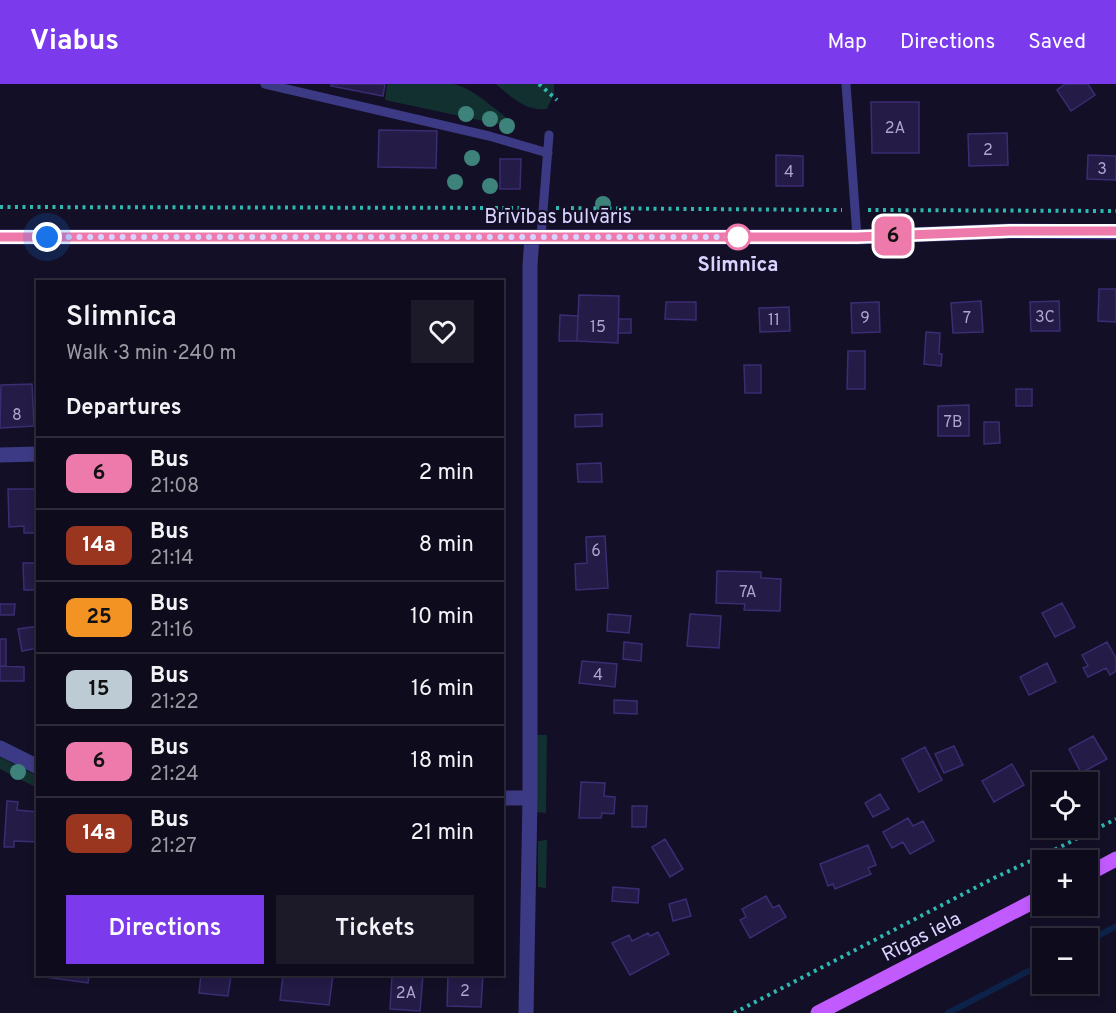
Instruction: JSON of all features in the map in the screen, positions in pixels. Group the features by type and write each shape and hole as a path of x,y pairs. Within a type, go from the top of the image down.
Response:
{"main road":[{"path":"1098,869 1116,859"},
{"name":"Rīgas iela","path":"818,1013 1032,902"}],"street":[{"name":"Brīvības bulvāris","path":"0,237 857,237 1010,231 1116,231"},
{"path":"526,1013 530,798 530,265 537,236"},
{"path":"0,455 36,454"},
{"path":"0,748 36,766"},
{"path":"504,798 530,798"}],"lane":[{"path":"265,84 489,136 548,153"},
{"path":"846,84 857,237"},
{"path":"537,236 543,208 549,135"}],"path":[{"path":"539,84 557,100"},
{"path":"0,207 579,209"},
{"path":"734,1013 994,878 1116,819"}],"green space":[{"path":"387,84 453,84 460,86 476,94 512,122 510,127 385,100"},
{"path":"496,84 554,84 554,94 547,109 532,108 507,94"},
{"path":"536,735 547,735 546,813 537,812"},
{"path":"0,757 36,775 36,787 0,769"},
{"path":"547,840 546,888 538,887 538,841"}],"building":[{"path":"331,84 385,84 383,96 331,86"},
{"path":"1065,84 1088,84 1095,95 1071,111 1057,90"},
{"path":"871,102 919,102 919,153 872,153"},
{"path":"379,130 437,131 436,168 378,167"},
{"path":"1007,133 1008,165 969,166 968,134"},
{"path":"776,155 803,156 803,186 776,186"},
{"path":"1088,155 1116,156 1116,180 1087,179"},
{"path":"500,159 521,159 520,189 500,189"},
{"path":"1099,289 1116,289 1116,322 1098,321"},
{"path":"579,295 619,296 618,343 577,341"},
{"path":"981,301 983,332 953,333 951,303"},
{"path":"1059,301 1060,331 1031,331 1030,302"},
{"path":"666,302 696,302 696,320 665,319"},
{"path":"879,302 880,332 852,333 851,303"},
{"path":"789,307 790,331 760,332 759,308"},
{"path":"560,315 578,316 577,341 559,341"},
{"path":"619,319 631,319 631,333 618,333"},
{"path":"926,332 940,333 941,366 924,364"},
{"path":"848,351 865,351 865,389 847,389"},
{"path":"744,365 761,365 761,393 745,393"},
{"path":"32,384 34,426 0,428 1,385"},
{"path":"1016,389 1032,389 1032,406 1016,406"},
{"path":"969,405 969,436 938,436 938,406"},
{"path":"602,414 602,426 575,427 575,415"},
{"path":"984,422 999,422 1000,443 984,444"},
{"path":"601,463 602,482 578,482 577,464"},
{"path":"8,489 35,489 36,533 24,533 24,526 9,527"},
{"path":"605,536 608,588 576,590 575,564 587,563 586,537"},
{"path":"23,563 36,563 36,590 24,590"},
{"path":"717,571 761,572 761,578 781,579 780,611 744,610 745,604 716,603"},
{"path":"1062,603 1075,627 1055,637 1042,613"},
{"path":"0,604 15,604 14,615 0,615"},
{"path":"608,614 631,616 629,633 607,631"},
{"path":"690,614 721,616 719,648 687,646"},
{"path":"36,626 36,648 22,651 18,629"},
{"path":"0,639 6,639 6,666 0,666"},
{"path":"624,642 642,644 641,661 623,659"},
{"path":"1107,642 1116,658 1116,671 1110,675 1106,668 1088,677 1083,668 1088,666 1082,655"},
{"path":"582,661 617,664 615,687 579,683"},
{"path":"1047,663 1056,682 1029,695 1020,677"},
{"path":"0,666 24,667 24,681 0,681"},
{"path":"614,700 637,701 637,714 614,713"},
{"path":"1093,736 1107,759 1080,772 1069,749"},
{"path":"954,746 963,765 944,773 935,754"},
{"path":"925,747 942,780 919,792 902,759"},
{"path":"1012,764 1024,785 994,802 982,781"},
{"path":"581,782 605,783 604,796 615,797 614,814 602,813 601,818 579,818"},
{"path":"880,794 889,809 873,817 865,803"},
{"path":"7,801 18,802 17,810 36,812 36,842 14,841 14,847 4,847"},
{"path":"632,806 647,806 646,827 632,827"},
{"path":"908,818 913,826 923,821 934,841 910,854 903,842 892,848 883,832"},
{"path":"665,839 683,869 670,877 652,847"},
{"path":"868,845 876,865 868,868 871,874 835,889 833,884 828,886 820,864"},
{"path":"613,887 639,889 638,903 612,901"},
{"path":"766,896 773,908 779,905 786,917 750,938 740,920 746,917 742,909"},
{"path":"686,899 691,916 673,921 669,904"},
{"path":"658,932 669,954 630,975 612,943 629,935 632,941 648,933 650,936"},
{"path":"44,976 89,976 88,983"},
{"path":"201,976 231,976 228,996 199,993"},
{"path":"283,976 333,976 329,1005 280,1000"},
{"path":"392,976 423,976 420,1011 390,1009"},
{"path":"448,976 483,976 481,1007 447,1006"}],"waterway":[{"path":"1098,936 1115,927"},
{"path":"948,1013 1032,969"}],"bus line":[{"name":"6","path":"0,237 857,237 1010,231 1116,231"}],"place":[{"name":"Slimnīca","path":"738,237"}],"route":[{"path":"47,237 541,236 741,237 738,237"}]}
